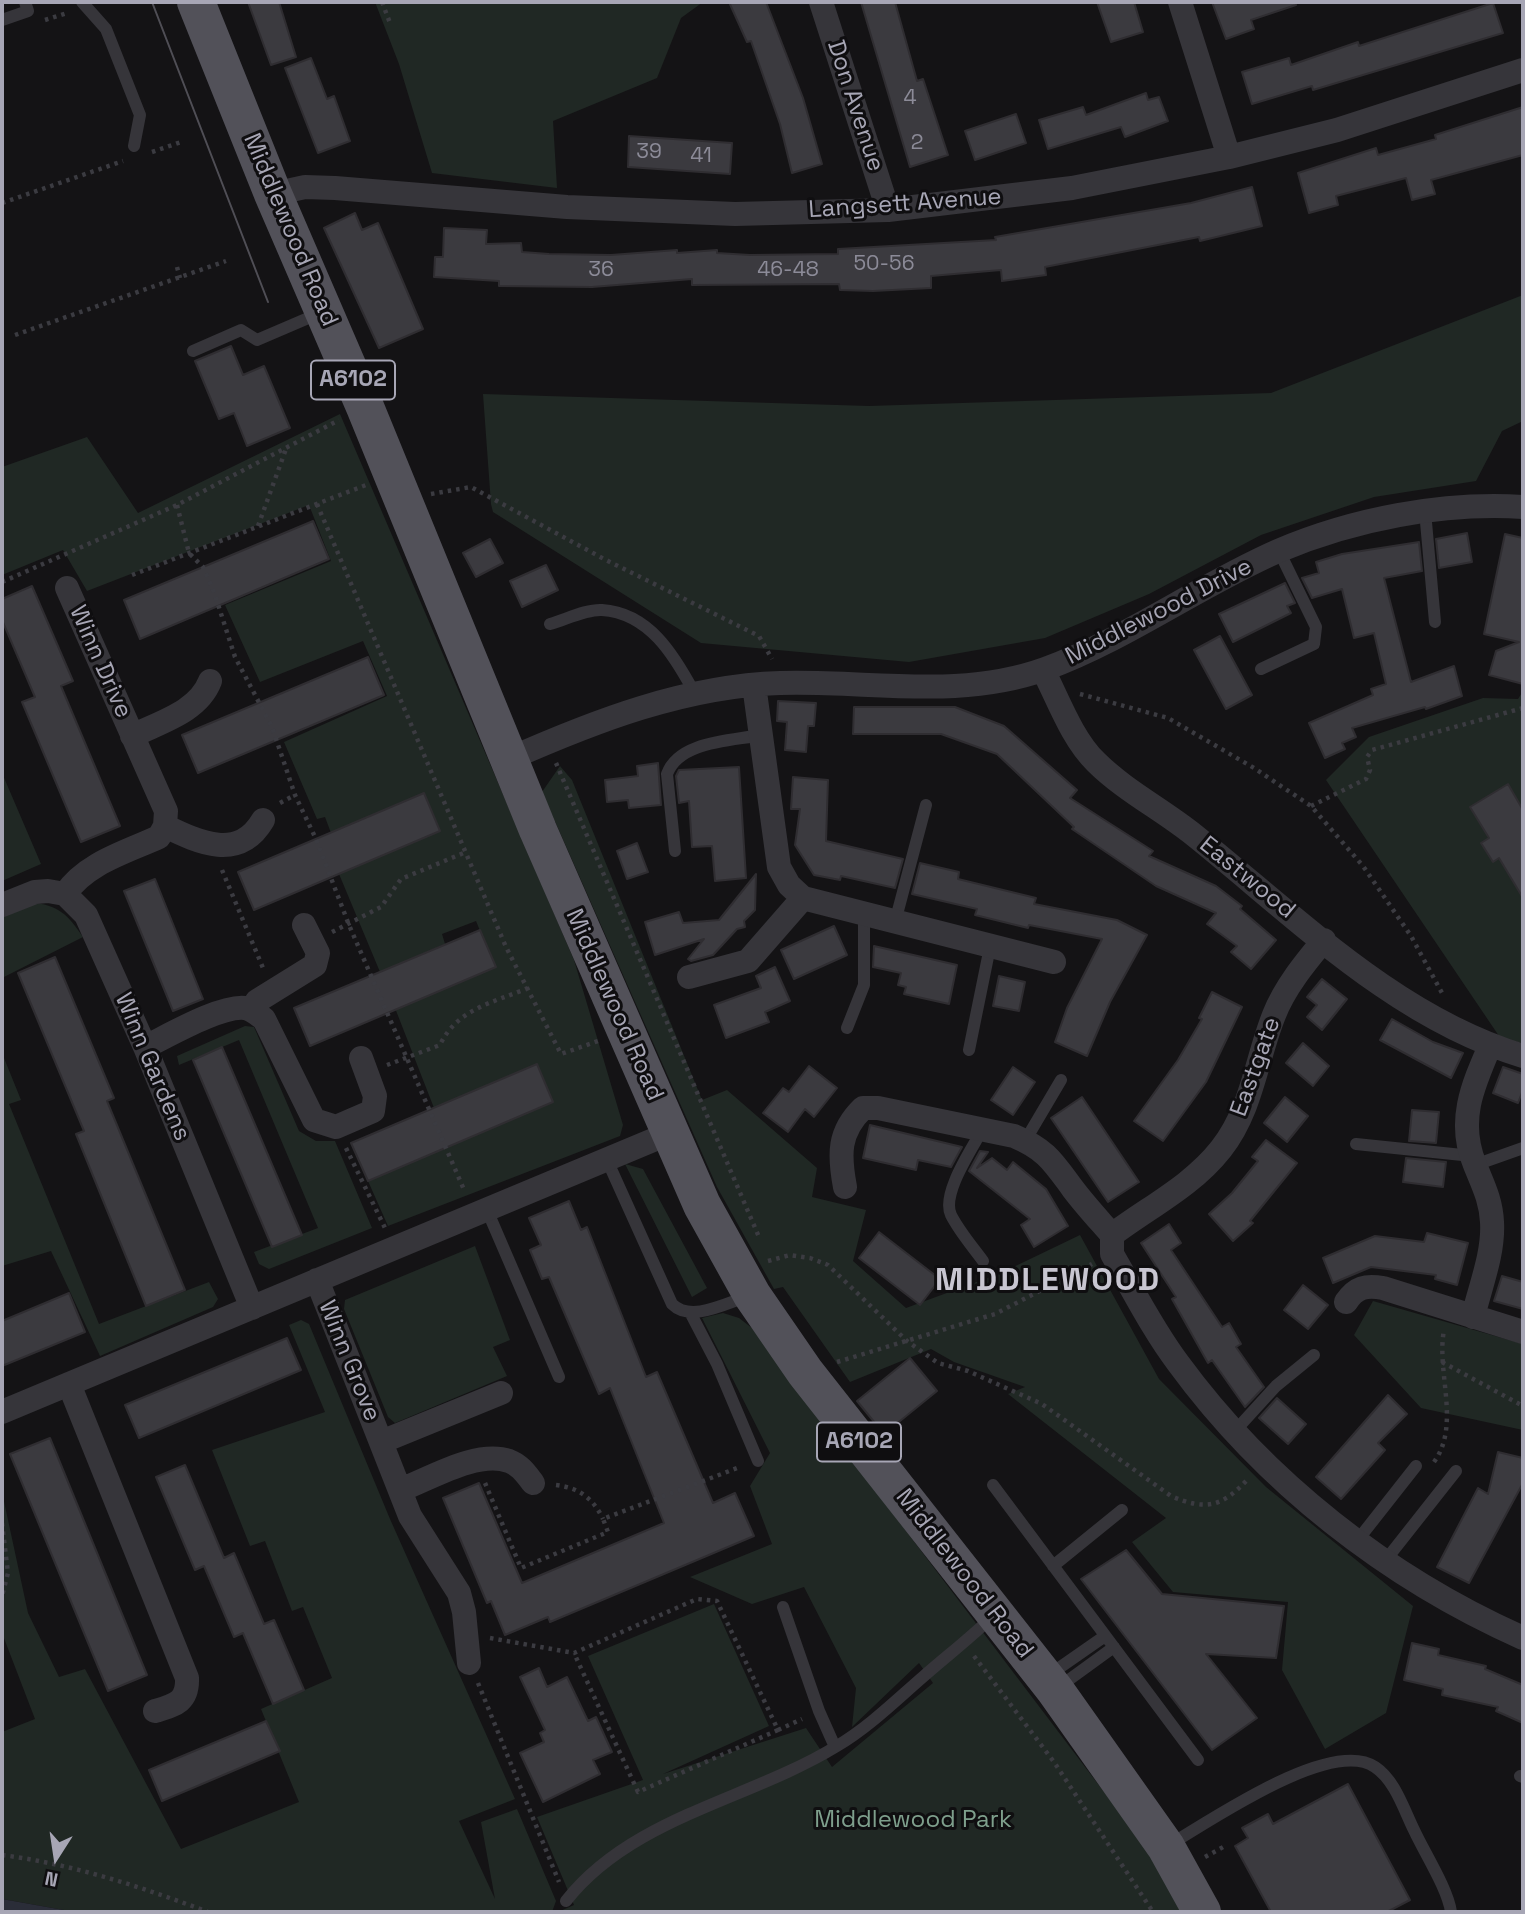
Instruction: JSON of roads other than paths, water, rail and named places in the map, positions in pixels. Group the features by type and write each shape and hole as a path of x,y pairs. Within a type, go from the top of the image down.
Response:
{"main road":[{"name":"Middlewood Road","path":"196,2 273,194 365,407 509,760 702,1205 759,1276 805,1371 1051,1684 1166,1847 1202,1912"}],"street":[{"name":"Don Avenue","path":"821,2 888,210"},
{"path":"1180,2 1229,157"},
{"name":"Langsett Avenue","path":"273,194 294,188 325,188 567,207 736,214 888,210 1072,188 1229,157 1337,130 1523,70"},
{"name":"Middlewood Drive","path":"509,760 547,743 694,692 779,683 906,689 960,685 1043,670 1133,629 1279,551 1324,536 1425,511 1494,505 1523,507"},
{"name":"Winn Drive","path":"67,588 166,811 164,826"},
{"name":"Eastwood","path":"1043,670 1083,747 1095,762 1182,825 1387,988 1459,1032 1490,1046 1523,1056"},
{"name":"Winn Drive","path":"132,736 192,706 204,695 209,681"},
{"path":"754,685 771,832 779,867 789,885 803,898 1054,962"},
{"path":"2,905 34,892 65,894 74,881 89,869 159,837 164,826 189,838 225,846 244,843 254,836 263,820"},
{"name":"Winn Gardens","path":"65,894 86,915 145,1046 253,1308"},
{"path":"690,977 748,961 803,898"},
{"path":"251,1010 257,1001 309,971 318,953 308,932"},
{"name":"Eastgate","path":"1112,1245 1185,1185 1222,1148 1249,1097 1273,1018 1284,994 1324,940"},
{"path":"145,1046 220,1013 242,1008 251,1010 264,1019 314,1120 336,1127 373,1111 375,1096 364,1066"},
{"path":"1473,1317 1493,1226 1490,1202 1467,1136 1466,1110 1471,1090 1490,1046"},
{"path":"845,1187 840,1160 841,1140 851,1120 863,1108 878,1108 982,1130 1025,1141 1047,1154 1112,1245 1175,1360 1262,1463 1385,1561 1455,1603 1523,1638"},
{"path":"2,1412 670,1133"},
{"name":"Winn Grove","path":"317,1280 400,1490 431,1553 459,1593 467,1634 469,1663"},
{"path":"1346,1302 1354,1290 1368,1286 1384,1287 1447,1310 1523,1332"},
{"path":"69,1384 187,1678 187,1692 178,1704 155,1711"},
{"name":"Winn Grove","path":"381,1442 501,1393"},
{"path":"400,1490 476,1461 496,1459 521,1467 533,1483"}],"lane":[{"path":"2,20 28,11 25,2"},
{"path":"83,4 106,29 140,115 134,146"},
{"path":"193,351 241,330 257,340 323,311"},
{"path":"1425,511 1434,622"},
{"path":"1261,669 1314,644 1317,638 1316,627 1279,551"},
{"path":"550,625 600,610 635,618 672,652 694,692"},
{"path":"675,851 667,774 671,764 692,749 761,735"},
{"path":"895,922 926,805"},
{"path":"847,1028 864,985 864,915"},
{"path":"969,1050 990,947"},
{"path":"1025,1141 1062,1080"},
{"path":"982,1130 949,1199 950,1213 983,1261"},
{"path":"1356,1144 1474,1160 1523,1148"},
{"path":"607,1160 672,1304 680,1312 691,1314 759,1276"},
{"path":"481,1212 559,1377"},
{"path":"691,1314 758,1461"},
{"path":"1234,1432 1276,1385 1314,1355"},
{"path":"1357,1541 1416,1466"},
{"path":"1385,1561 1456,1471"},
{"path":"993,1485 1198,1760"},
{"path":"1053,1566 1122,1510"},
{"path":"783,1607 819,1711 835,1747"},
{"path":"566,1901 593,1871 624,1847 835,1747 872,1723 965,1644 995,1614"},
{"path":"1051,1684 1105,1636"},
{"path":"1051,1684 1114,1647"},
{"path":"1166,1847 1258,1791 1334,1761 1357,1760 1376,1767 1393,1787 1451,1912"}],"tram line":[{"path":"152,2 268,302"}],"district":[{"name":"MIDDLEWOOD","path":"1048,1281"}],"park label":[{"name":"Middlewood Park","path":"913,1820"}]}
